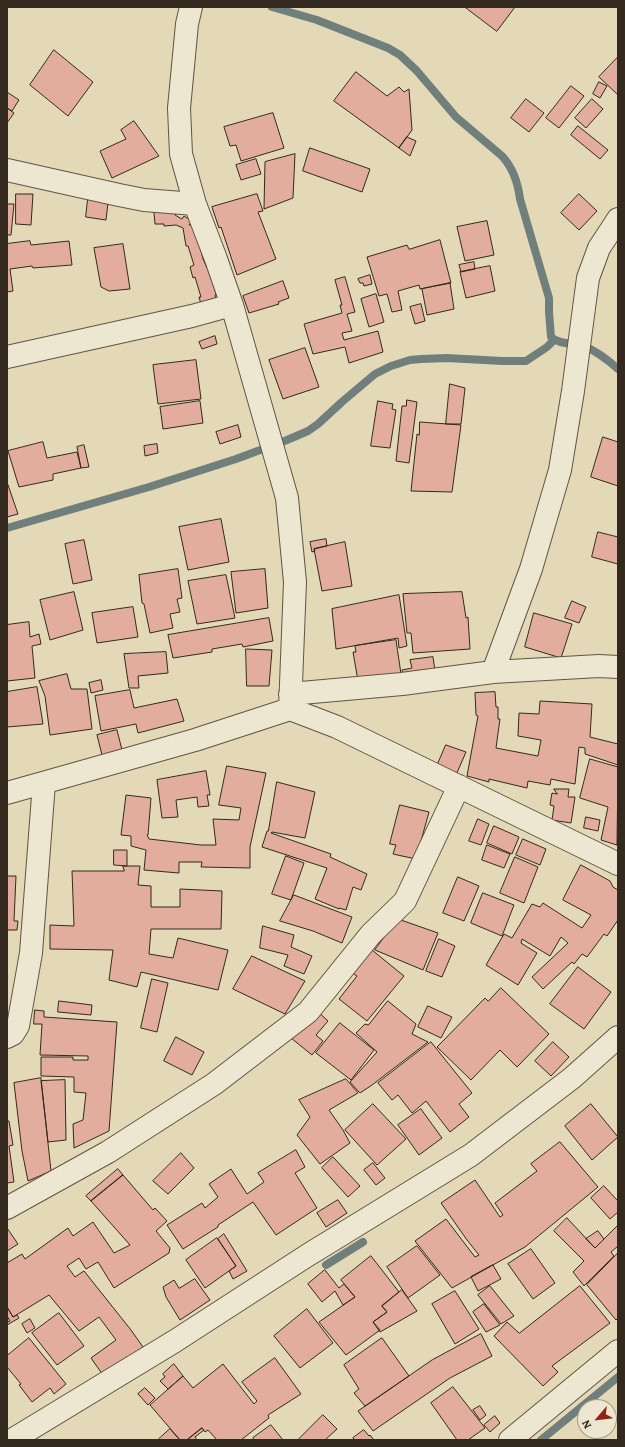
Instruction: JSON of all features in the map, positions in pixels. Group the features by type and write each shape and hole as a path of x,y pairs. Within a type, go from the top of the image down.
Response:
{"street":[{"path":"191,7 187,24 179,108 181,154 195,204 232,305 287,498 295,582 290,702"},
{"path":"7,170 144,200 195,204"},
{"path":"493,672 531,569 560,470 574,391 588,278 599,248 618,219"},
{"path":"7,357 184,318 232,305"},
{"path":"7,793 195,740 290,702 402,684 493,672 599,666 618,668"},
{"path":"290,702 618,864"},
{"path":"7,1038 13,1034 18,1026 31,953 44,783"},
{"path":"7,1208 108,1152 214,1084 308,1012 371,934 404,901 459,786"},
{"path":"12,1440 175,1341 308,1255 471,1155 572,1078 618,1037"},
{"path":"510,1440 618,1351"}],"building":[{"path":"465,7 515,7 497,31"},
{"path":"54,50 93,82 68,116 30,85"},
{"path":"618,57 618,95 599,77"},
{"path":"356,72 387,96 399,87 404,92 409,89 412,130 399,148 334,101"},
{"path":"599,82 607,86 600,98 593,94"},
{"path":"571,86 584,96 559,128 546,118"},
{"path":"7,92 19,100 12,111 7,108"},
{"path":"526,99 544,113 529,132 511,118"},
{"path":"592,99 603,109 586,128 575,118"},
{"path":"7,108 14,113 7,123"},
{"path":"273,113 284,148 241,161 236,145 230,146 224,127"},
{"path":"134,121 159,156 112,178 100,151 126,139 121,130"},
{"path":"578,126 608,150 600,159 571,135"},
{"path":"407,137 416,141 410,156 399,148"},
{"path":"310,148 370,169 362,192 303,171"},
{"path":"295,154 293,198 264,209 265,162"},
{"path":"256,159 261,174 241,180 236,165"},
{"path":"16,194 33,194 31,225 16,224"},
{"path":"257,194 263,211 258,212 276,259 237,275 221,227 219,228 212,207"},
{"path":"579,194 597,211 579,230 561,213"},
{"path":"88,199 108,203 106,220 86,217"},
{"path":"7,204 14,204 11,235 7,235"},
{"path":"175,209 175,215 182,219 184,216 192,221 189,225 194,224 203,259 207,268 209,268 217,304 202,308 199,297 201,297 195,277 193,278 190,267 194,265 188,246 186,246 183,228 176,225 164,226 164,224 155,224 154,213"},
{"path":"487,221 494,255 465,261 457,227"},
{"path":"440,240 451,283 420,289 419,285 398,291 402,310 392,312 387,294 379,296 367,257 407,245 409,249"},
{"path":"30,241 31,245 69,241 72,265 33,268 32,266 10,269 13,291 7,292 7,244"},
{"path":"123,244 130,289 109,291 101,287 94,248"},
{"path":"474,262 475,269 461,272 459,265"},
{"path":"490,266 495,291 466,298 460,272"},
{"path":"370,275 372,284 364,286 363,283 360,283 358,279"},
{"path":"345,277 355,312 347,314 352,331 342,333 344,340 378,331 383,352 349,363 345,347 313,354 304,324 342,313 340,305 342,305 335,280"},
{"path":"283,281 289,298 278,302 279,304 249,313 243,296"},
{"path":"450,283 454,309 427,315 422,289"},
{"path":"376,294 384,322 369,327 361,299"},
{"path":"421,304 425,321 415,324 410,307"},
{"path":"215,336 217,344 202,349 199,342"},
{"path":"305,348 319,387 283,399 269,360"},
{"path":"196,360 201,399 158,404 153,365"},
{"path":"450,384 465,388 461,424 446,424"},
{"path":"407,400 417,402 409,463 396,461 402,406 406,406"},
{"path":"200,401 203,423 163,429 160,407"},
{"path":"378,401 393,404 392,409 396,410 390,448 371,446"},
{"path":"420,422 461,425 452,492 411,491 417,434 419,435"},
{"path":"238,425 241,437 220,444 216,432"},
{"path":"603,437 618,442 618,486 591,477"},
{"path":"43,442 47,458 77,452 81,468 53,474 53,480 19,487 8,451"},
{"path":"157,444 158,453 145,456 144,446"},
{"path":"84,445 89,467 81,468 77,447"},
{"path":"7,482 18,514 7,517"},
{"path":"221,519 229,562 188,570 179,527"},
{"path":"598,532 618,537 618,564 592,557"},
{"path":"326,539 327,546 314,549 315,551 312,552 310,542"},
{"path":"84,540 92,580 73,584 65,544"},
{"path":"345,542 352,586 322,591 314,549"},
{"path":"178,569 182,598 177,599 180,612 170,614 173,628 150,633 144,604 142,603 139,575"},
{"path":"265,569 268,608 236,613 231,572"},
{"path":"226,575 235,618 197,624 188,581"},
{"path":"74,592 83,630 50,640 40,600"},
{"path":"462,592 466,618 468,617 470,649 413,653 411,633 407,633 403,594"},
{"path":"399,595 407,646 399,648 398,638 336,649 332,609"},
{"path":"572,601 586,607 579,623 565,618"},
{"path":"133,607 138,637 97,643 92,613"},
{"path":"534,613 572,624 561,658 525,647"},
{"path":"269,618 273,641 243,647 242,644 212,649 212,652 173,658 168,635"},
{"path":"29,622 30,637 39,634 41,644 32,646 35,678 7,681 7,625"},
{"path":"396,640 401,674 358,681 353,652 356,652 355,646"},
{"path":"246,649 272,650 269,686 247,686"},
{"path":"166,652 168,673 138,676 139,688 129,688 124,654"},
{"path":"433,657 435,671 404,680 402,670 412,668 410,660"},
{"path":"67,674 71,689 87,689 92,729 50,735 45,696 39,681"},
{"path":"101,680 103,690 91,693 89,683"},
{"path":"37,687 43,724 7,727 7,692"},
{"path":"130,690 134,708 177,699 184,721 138,733 136,724 101,731 95,696"},
{"path":"495,692 496,707 498,707 498,719 500,719 496,748 538,756 541,740 518,736 519,713 539,714 540,701 592,704 590,737 618,744 618,765 585,754 585,748 579,747 575,784 551,779 550,785 528,781 527,788 489,779 489,782 467,776 478,716 476,715 475,693"},
{"path":"117,730 123,754 103,759 97,735"},
{"path":"446,745 466,752 456,775 437,766"},
{"path":"590,759 618,767 617,845 601,840 608,807 580,798"},
{"path":"227,766 266,773 250,847 250,868 201,867 202,862 179,862 179,873 144,870 146,850 131,846 131,836 121,835 126,795 151,798 147,835 149,839 201,845 216,845 213,819 239,820 241,808 219,805"},
{"path":"206,771 210,795 207,795 209,806 198,807 197,797 176,800 178,817 162,818 157,780"},
{"path":"277,782 315,792 305,838 271,833 331,854 330,857 367,874 361,890 353,887 346,910 339,909 315,899 327,868 262,847 268,831"},
{"path":"554,789 569,789 568,797 575,797 571,823 552,820 554,806 550,805 552,793 557,794"},
{"path":"400,805 429,812 416,859 393,854 396,845 390,844"},
{"path":"586,817 600,820 598,831 584,828"},
{"path":"478,819 489,824 481,845 469,841"},
{"path":"494,826 519,837 512,854 487,843"},
{"path":"523,839 546,849 540,865 516,855"},
{"path":"487,845 510,854 504,868 482,860"},
{"path":"114,850 127,850 127,866 114,865"},
{"path":"286,856 304,863 291,900 272,894"},
{"path":"515,857 538,867 524,903 500,893"},
{"path":"581,865 610,881 613,887 618,890 618,920 607,936 604,934 587,957 582,954 574,964 572,962 543,989 532,977 568,943 561,937 550,956 522,939 521,943 537,953 518,985 486,965 504,934 512,938 532,904 540,907 543,903 582,928 591,915 563,900"},
{"path":"123,866 140,866 138,885 151,886 151,907 180,907 180,889 222,891 221,929 151,929 149,954 173,958 178,938 228,950 218,990 141,972 137,987 109,980 113,950 50,949 50,925 74,926 72,871 124,871"},
{"path":"7,876 16,876 14,921 18,921 17,930 7,930"},
{"path":"458,877 479,886 464,921 443,913"},
{"path":"483,893 514,905 502,936 471,923"},
{"path":"294,895 352,917 342,943 313,931 280,921"},
{"path":"398,919 438,933 423,970 375,950"},
{"path":"263,926 294,935 291,947 312,956 304,974 284,966 288,955 260,948"},
{"path":"439,939 455,946 442,977 426,971"},
{"path":"367,946 404,976 367,1021 339,999 357,976 348,970"},
{"path":"252,956 305,981 285,1014 233,989"},
{"path":"578,967 611,992 584,1029 550,1004"},
{"path":"152,979 168,983 157,1032 141,1028"},
{"path":"501,988 549,1034 517,1067 500,1050 471,1080 437,1047 485,998 488,1001"},
{"path":"59,1001 92,1005 91,1015 58,1012"},
{"path":"388,1001 416,1024 412,1034 428,1042 360,1093 350,1082 377,1052 356,1033 365,1024 368,1025"},
{"path":"428,1006 452,1017 441,1038 418,1027"},
{"path":"314,1008 328,1021 316,1035 323,1041 312,1055 291,1038"},
{"path":"35,1010 44,1011 44,1017 117,1022 109,1131 74,1148 73,1124 83,1120 86,1093 74,1092 74,1077 41,1076 41,1057 73,1057 73,1060 88,1060 88,1056 40,1055 42,1024 34,1024"},
{"path":"340,1023 374,1050 351,1080 316,1053"},
{"path":"176,1037 204,1052 192,1075 164,1061"},
{"path":"431,1042 472,1093 459,1104 469,1117 450,1132 426,1101 412,1113 398,1095 392,1100 378,1083"},
{"path":"553,1042 569,1057 551,1076 535,1061"},
{"path":"41,1078 51,1171 28,1181 22,1151 14,1083"},
{"path":"346,1079 358,1093 329,1110 350,1143 320,1164 297,1135 310,1117 299,1100"},
{"path":"65,1080 66,1140 48,1142 41,1081"},
{"path":"373,1104 406,1139 377,1165 345,1130"},
{"path":"591,1104 618,1137 592,1160 565,1126"},
{"path":"421,1109 442,1138 419,1155 398,1125"},
{"path":"7,1121 9,1121 13,1145 9,1146 14,1182 7,1183"},
{"path":"560,1142 598,1187 525,1247 452,1288 415,1241 446,1219 475,1257 479,1255 441,1203 475,1180 500,1217 503,1215 495,1203 537,1171 531,1164"},
{"path":"296,1150 305,1167 295,1173 317,1208 276,1235 253,1202 218,1225 218,1227 183,1249 167,1225 202,1203 205,1208 218,1197 209,1184 231,1169 247,1194 264,1182 258,1173"},
{"path":"181,1153 194,1168 168,1194 153,1181"},
{"path":"333,1157 360,1186 348,1197 322,1168"},
{"path":"373,1163 385,1178 376,1185 364,1170"},
{"path":"118,1169 123,1175 91,1201 86,1196"},
{"path":"123,1175 153,1210 155,1208 167,1221 156,1231 170,1248 169,1253 114,1288 98,1262 86,1269 79,1258 67,1266 75,1277 84,1271 143,1347 103,1375 91,1358 116,1340 99,1317 79,1331 49,1295 13,1317 7,1307 7,1263 22,1254 25,1259 68,1228 73,1236 93,1222 114,1253 130,1245 91,1201"},
{"path":"604,1186 618,1201 618,1212 610,1219 591,1198"},
{"path":"338,1200 347,1213 326,1227 317,1213"},
{"path":"567,1218 595,1248 618,1225 618,1246 611,1252 614,1256 584,1286 573,1272 584,1261 554,1231"},
{"path":"7,1228 18,1244 7,1251"},
{"path":"598,1231 604,1239 595,1248 586,1239"},
{"path":"224,1234 247,1271 233,1279 229,1271 236,1266 218,1239"},
{"path":"217,1238 236,1266 205,1288 186,1260"},
{"path":"417,1246 440,1275 408,1298 387,1267"},
{"path":"531,1249 555,1283 533,1299 508,1264"},
{"path":"618,1253 618,1318 616,1320 587,1285"},
{"path":"371,1256 399,1292 382,1306 387,1312 373,1322 380,1330 346,1355 319,1322 355,1297 341,1280"},
{"path":"493,1265 501,1279 478,1291 471,1277"},
{"path":"325,1270 339,1288 344,1284 355,1297 343,1305 335,1291 322,1302 308,1284"},
{"path":"195,1279 210,1300 180,1320 166,1297 163,1287 174,1280 179,1288"},
{"path":"490,1286 514,1316 501,1324 478,1295"},
{"path":"580,1286 610,1323 552,1366 558,1372 543,1386 494,1336 507,1322 519,1333"},
{"path":"402,1290 417,1311 380,1332 373,1322 387,1312 382,1306"},
{"path":"455,1291 479,1329 455,1344 432,1304"},
{"path":"484,1304 500,1325 486,1332 473,1312"},
{"path":"7,1307 13,1317 17,1315 19,1318 7,1325 7,1322 10,1321 7,1316"},
{"path":"307,1309 333,1343 300,1368 274,1336"},
{"path":"59,1313 84,1346 57,1365 32,1333"},
{"path":"30,1319 35,1328 27,1333 22,1324"},
{"path":"481,1334 492,1356 450,1378 373,1431 358,1411 432,1360"},
{"path":"29,1338 66,1384 54,1394 50,1388 32,1402 19,1385 21,1384 7,1367 7,1356"},
{"path":"382,1338 409,1376 365,1406 354,1393 359,1389 344,1365"},
{"path":"275,1358 301,1394 268,1415 269,1418 241,1440 217,1440 208,1430 205,1432 202,1428 187,1440 180,1440 150,1405 183,1376 193,1388 223,1364 254,1404 257,1401 242,1382"},
{"path":"174,1364 183,1376 168,1389 160,1381 165,1377 163,1374"},
{"path":"453,1387 485,1428 468,1440 457,1440 431,1403"},
{"path":"145,1388 155,1398 148,1405 138,1394"},
{"path":"480,1406 486,1415 480,1420 473,1410"},
{"path":"323,1415 337,1429 325,1440 298,1440"},
{"path":"495,1416 500,1423 490,1432 484,1425"},
{"path":"271,1425 283,1440 254,1440 253,1438"},
{"path":"202,1428 204,1430 195,1437 197,1440 187,1440"},
{"path":"170,1429 180,1440 159,1439"},
{"path":"364,1430 374,1440 353,1440 353,1438"}],"waterway":[{"path":"272,7 317,20 388,48 400,55 417,71 456,117 502,156 512,171 518,187 520,199 549,298 551,337 554,340 584,346 602,356 618,369"},
{"path":"7,528 149,487 236,459 287,440 308,431 318,424 375,374 391,366 410,360 447,358 526,361 547,347 554,340"},
{"path":"326,1265 363,1242"},
{"path":"541,1440 618,1377"}]}
